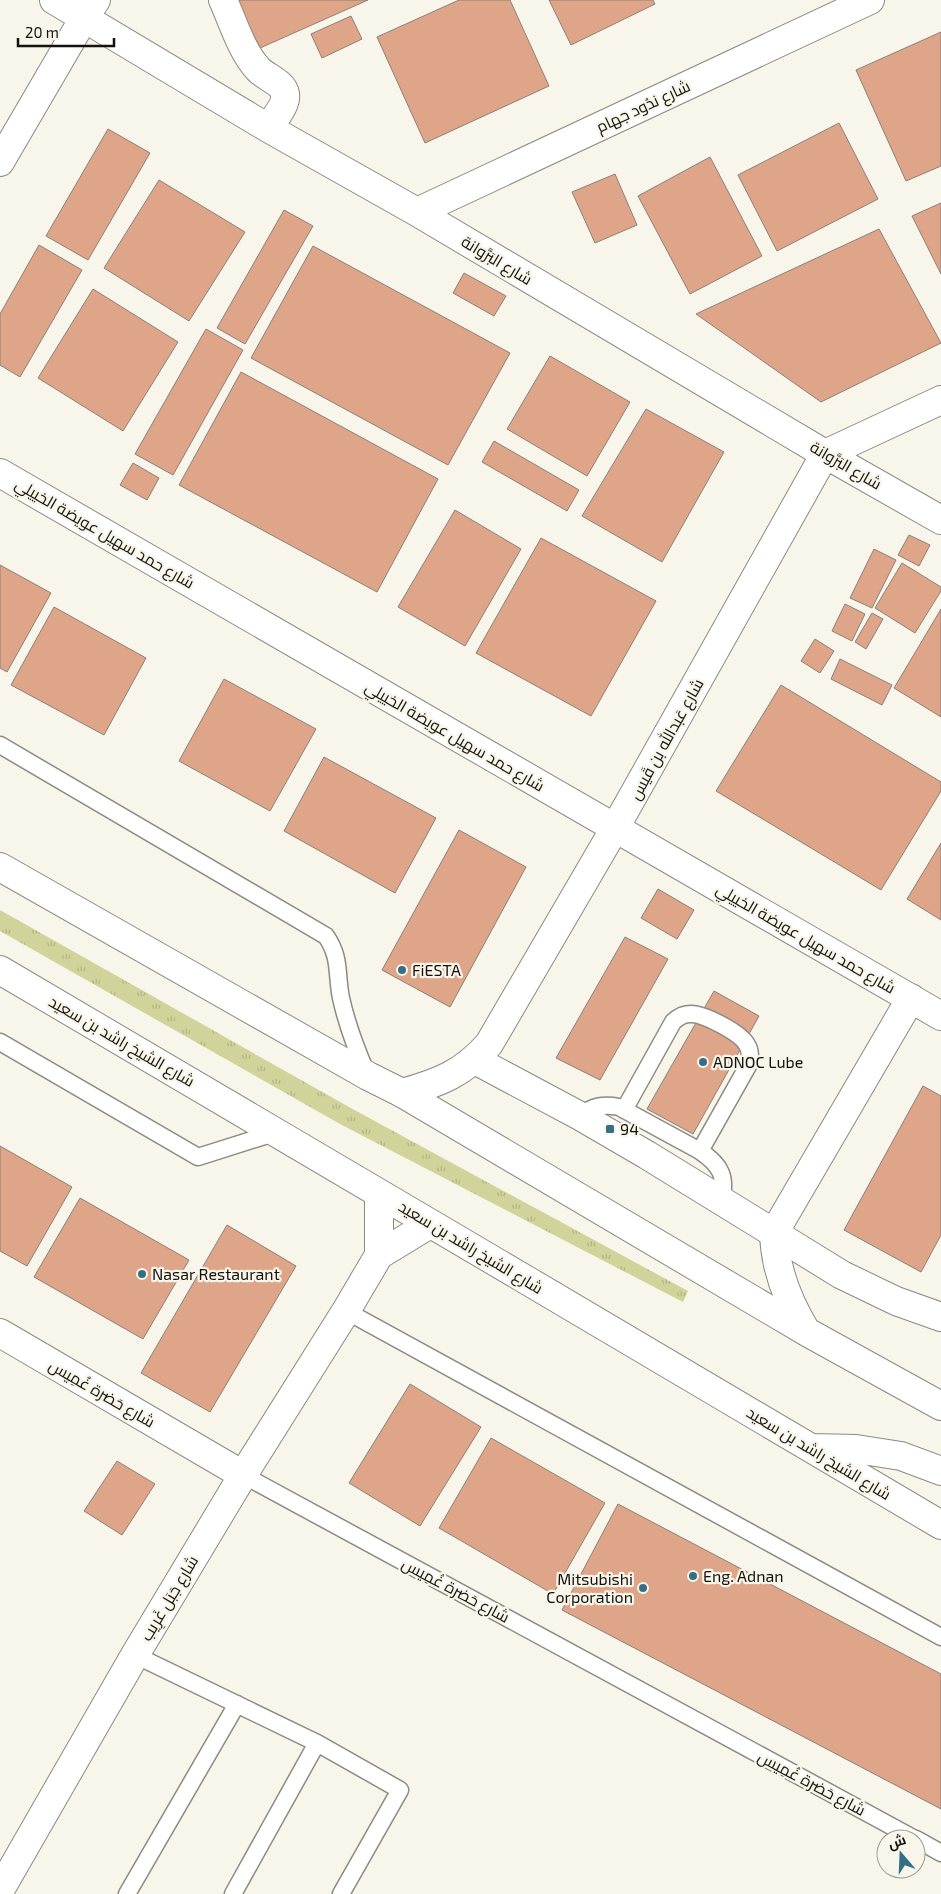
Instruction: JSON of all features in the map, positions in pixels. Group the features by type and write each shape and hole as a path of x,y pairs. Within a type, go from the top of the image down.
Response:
{"street":[{"name":"شارع البَرَّوانة","path":"54,0 90,9 268,128 417,212 825,454 941,520"},
{"path":"223,0 249,57 258,69 284,90 286,97 284,103 268,128"},
{"name":"شارع ندُود جهام","path":"417,212 870,0"},
{"path":"0,162 90,9"},
{"path":"825,454 941,400"},
{"name":"شارع عَبدالله بن قَيس","path":"402,1093 441,1080 475,1060 489,1044 615,828 825,454"},
{"name":"شارع حمد سهيل عويضة الخييلي","path":"0,473 941,1016"},
{"path":"0,867 368,1076 402,1093 807,1332 941,1406"},
{"name":"شارع الشيخ راشد بن سعيد","path":"0,970 941,1525"},
{"name":"شارع حمد سهيل عويضة الخييلي","path":"774,1233 911,998"},
{"path":"475,1060 580,1116 842,1275 896,1301 941,1317"},
{"path":"379,1194 379,1255"},
{"path":"379,1255 430,1224"},
{"path":"774,1233 774,1252 778,1271 786,1292 807,1332"},
{"name":"شارع جَبَل غَرِيب","path":"0,1890 135,1655 243,1475 379,1255"},
{"name":"شارع حَضرة غُمِيس","path":"0,1334 243,1475"},
{"path":"810,1448 856,1449 901,1456 941,1471"}],"lane":[{"path":"0,745 326,936 334,947 337,958 341,996 347,1024 368,1076"},
{"path":"624,1110 673,1022 678,1017 684,1014 698,1014 736,1033 743,1038 748,1046 749,1064 700,1151"},
{"path":"0,1042 198,1158 277,1132"},
{"path":"580,1116 598,1106 609,1105 619,1107 700,1151 719,1166 724,1190 721,1202"},
{"path":"346,1311 941,1637"},
{"name":"شارع حَضرة غُمِيس","path":"243,1475 898,1829"},
{"path":"135,1655 317,1744 400,1790 341,1894"},
{"path":"127,1894 237,1704"},
{"path":"233,1894 317,1744"},
{"name":"شارع حَضرة غُمِيس","path":"926,1845 941,1853"}],"green space":[{"path":"0,910 349,1107 688,1291 683,1302 340,1124 0,931"}],"building":[{"path":"236,0 368,0 260,48"},
{"path":"459,0 510,0 549,86 425,143 377,37"},
{"path":"549,0 653,0 655,4 571,45"},
{"path":"351,16 362,39 322,58 311,34"},
{"path":"941,32 941,166 906,181 856,70"},
{"path":"839,123 878,199 777,251 738,175"},
{"path":"108,129 150,153 88,260 46,236"},
{"path":"710,157 762,256 690,294 638,196"},
{"path":"615,174 637,225 595,243 572,192"},
{"path":"159,180 245,232 189,321 104,268"},
{"path":"941,203 941,274 912,216"},
{"path":"284,210 313,226 245,344 217,328"},
{"path":"879,229 941,343 821,402 696,314"},
{"path":"39,245 82,270 20,377 0,365 0,314"},
{"path":"313,246 510,353 448,465 251,358"},
{"path":"464,273 506,296 494,316 453,293"},
{"path":"93,289 178,342 123,431 38,378"},
{"path":"206,329 243,350 173,475 135,454"},
{"path":"550,356 630,402 587,476 507,429"},
{"path":"241,372 438,479 377,592 179,485"},
{"path":"646,409 724,452 662,562 582,516"},
{"path":"494,441 579,490 567,511 482,462"},
{"path":"133,463 159,478 147,500 120,485"},
{"path":"455,510 521,549 465,646 398,607"},
{"path":"909,535 930,545 919,566 898,555"},
{"path":"541,538 656,601 591,716 476,653"},
{"path":"874,549 896,560 872,608 850,598"},
{"path":"902,563 941,587 941,591 915,633 875,608"},
{"path":"0,565 51,593 7,672 0,668"},
{"path":"845,604 865,614 852,641 832,631"},
{"path":"54,607 146,658 104,735 11,685"},
{"path":"941,609 941,717 894,688"},
{"path":"872,613 883,619 866,649 855,642"},
{"path":"815,639 834,651 820,673 801,661"},
{"path":"840,659 892,685 882,705 831,679"},
{"path":"224,679 316,729 270,811 179,761"},
{"path":"781,685 941,782 941,791 881,890 716,791"},
{"path":"324,757 436,818 395,893 284,831"},
{"path":"459,830 526,867 450,1007 382,970"},
{"path":"941,843 941,920 907,899"},
{"path":"658,889 694,910 677,939 641,918"},
{"path":"625,937 668,959 600,1080 556,1058"},
{"name":"ADNOC Lube","path":"714,991 759,1016 693,1134 647,1109"},
{"path":"923,1086 941,1096 941,1235 921,1272 844,1230"},
{"path":"0,1146 72,1187 27,1266 0,1251"},
{"path":"80,1198 189,1260 143,1339 34,1277"},
{"path":"227,1225 296,1266 210,1412 141,1373"},
{"path":"410,1384 481,1427 420,1526 349,1483"},
{"path":"491,1438 605,1503 553,1594 439,1528"},
{"path":"117,1461 155,1484 122,1535 84,1511"},
{"path":"618,1504 941,1674 941,1809 562,1610"}],"place":[{"name":"FiESTA","path":"402,970"},
{"name":"ADNOC Lube","path":"703,1062"},
{"name":"94","path":"610,1129"},
{"name":"Nasar Restaurant","path":"142,1274"},
{"name":"Eng. Adnan","path":"693,1576"},
{"name":"Mitsubishi Corporation","path":"643,1588"}]}
